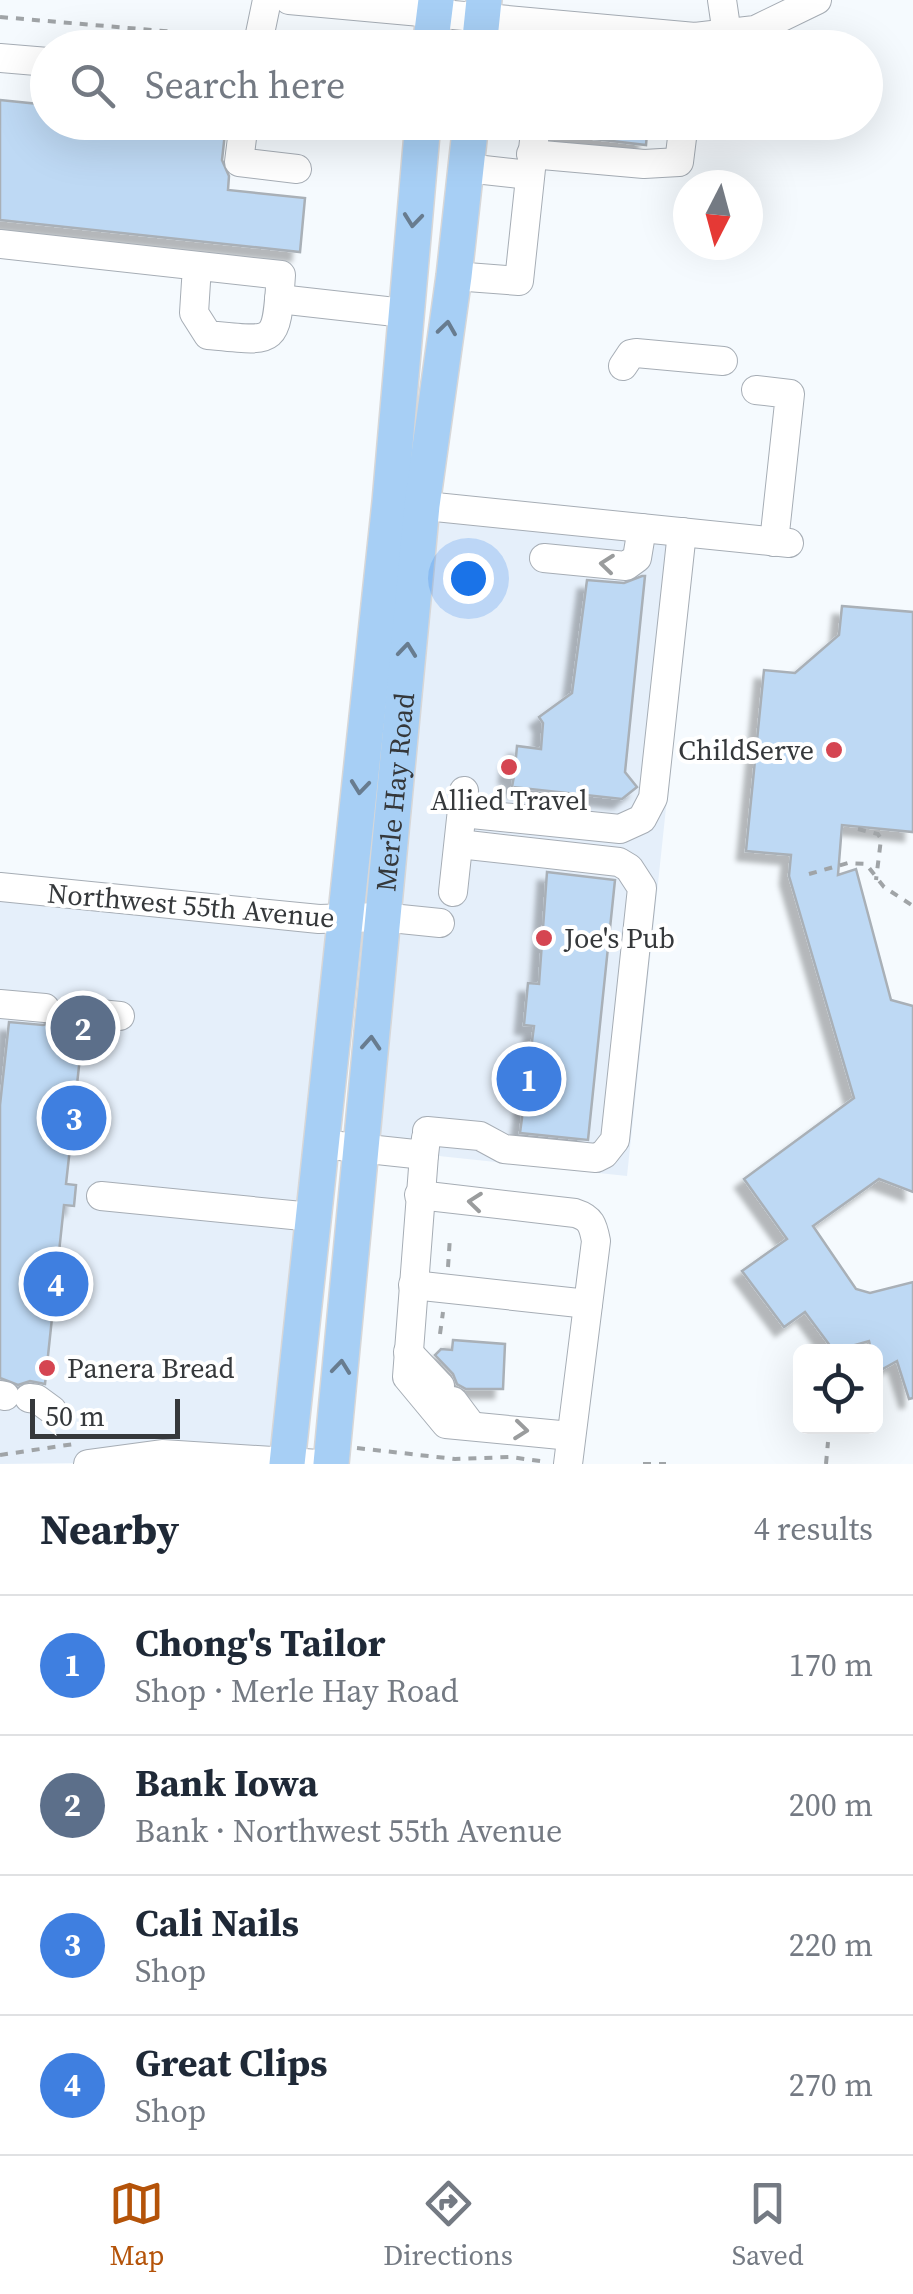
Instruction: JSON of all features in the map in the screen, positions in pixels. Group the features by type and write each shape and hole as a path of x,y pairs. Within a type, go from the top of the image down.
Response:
{"main road":[{"name":"Merle Hay Road","path":"406,504 404,312 421,140"},
{"name":"Merle Hay Road","path":"298,1463 312,1217 321,1144 364,918 406,504 454,276 469,140"},
{"name":"Merle Hay Road","path":"345,1456 363,1148 364,918"}],"street":[{"path":"261,30 268,0"},
{"path":"290,0 434,20 566,30"},
{"path":"722,0 726,30"},
{"path":"755,30 818,0"},
{"path":"0,58 30,60"},
{"path":"242,140 239,162 297,169"},
{"path":"454,276 519,280 533,140"},
{"path":"466,168 679,162 682,140"},
{"path":"0,244 281,275 277,326 270,336 256,340 208,335 194,313 197,266"},
{"path":"280,299 404,312"},
{"path":"623,366 636,353 722,361"},
{"path":"406,504 550,510 609,516 642,528 682,532 714,527 782,542 796,410 790,394 756,390"},
{"path":"550,510 545,553 626,566 637,558 642,528"},
{"path":"453,892 463,802 620,830 642,819 653,798 682,532"},
{"path":"321,1144 363,1148 426,1134 489,1129 504,1148 596,1158 616,1140 642,888 629,868 619,862 520,862 458,844"},
{"name":"Northwest 55th Avenue","path":"0,887 440,923"},
{"path":"0,1004 120,1016"},
{"path":"420,1195 585,1216 592,1224 596,1241 570,1450 471,1425 446,1424 407,1377 412,1284 420,1195 426,1134"},
{"path":"101,1196 210,1198 312,1217"},
{"path":"412,1284 588,1304"},
{"path":"407,1351 471,1425"},
{"path":"88,1464 162,1454 298,1463"}],"path":[{"path":"0,17 124,30"},
{"path":"858,830 878,834 880,839 876,880"},
{"path":"810,874 858,862 866,864 876,880 913,906"},
{"path":"826,1464 828,1442"},
{"path":"345,1456 510,1458 552,1464"},
{"path":"642,1464 666,1464"}],"shaded area":[{"path":"422,505 695,534 627,1176 363,1148"},
{"path":"0,887 346,920 288,1460 0,1464"}],"building":[{"path":"0,100 30,103 30,140 224,140 222,160 229,176 228,190 305,198 300,252 0,220"},
{"path":"603,140 646,140 646,145"},
{"path":"642,576 625,772 637,787 622,799 512,787 514,776 508,775 510,757 516,757 517,746 541,749 543,723 539,717 572,693 587,580 624,583"},
{"path":"842,606 913,612 913,832 842,825 838,875 856,869 891,1000 913,1006 913,1192 879,1179 813,1226 856,1289 870,1293 913,1282 913,1398 909,1399 897,1361 883,1369 883,1344 829,1344 805,1312 784,1327 742,1271 787,1239 744,1179 854,1098 789,876 791,855 746,851 764,670 795,673 839,635"},
{"path":"547,872 615,880 588,1140 520,1133 534,1026 524,1025 528,983 539,984"},
{"path":"56,1021 66,1028 83,1030 66,1184 76,1185 74,1206 64,1205 45,1384 30,1381 18,1385 0,1378 0,1105 9,1022 43,1025"},
{"path":"453,1340 505,1344 503,1389 466,1389 457,1384 435,1355 441,1349 452,1350"}],"place":[{"name":"ChildServe","path":"834,750"},
{"name":"Allied Travel","path":"509,767"},
{"name":"Joe's Pub","path":"544,938"},
{"name":"Bank Iowa","path":"83,1028"},
{"name":"Chong's Tailor","path":"529,1079"},
{"name":"Cali Nails","path":"74,1118"},
{"name":"Great Clips","path":"56,1284"},
{"name":"Panera Bread","path":"47,1368"}]}
